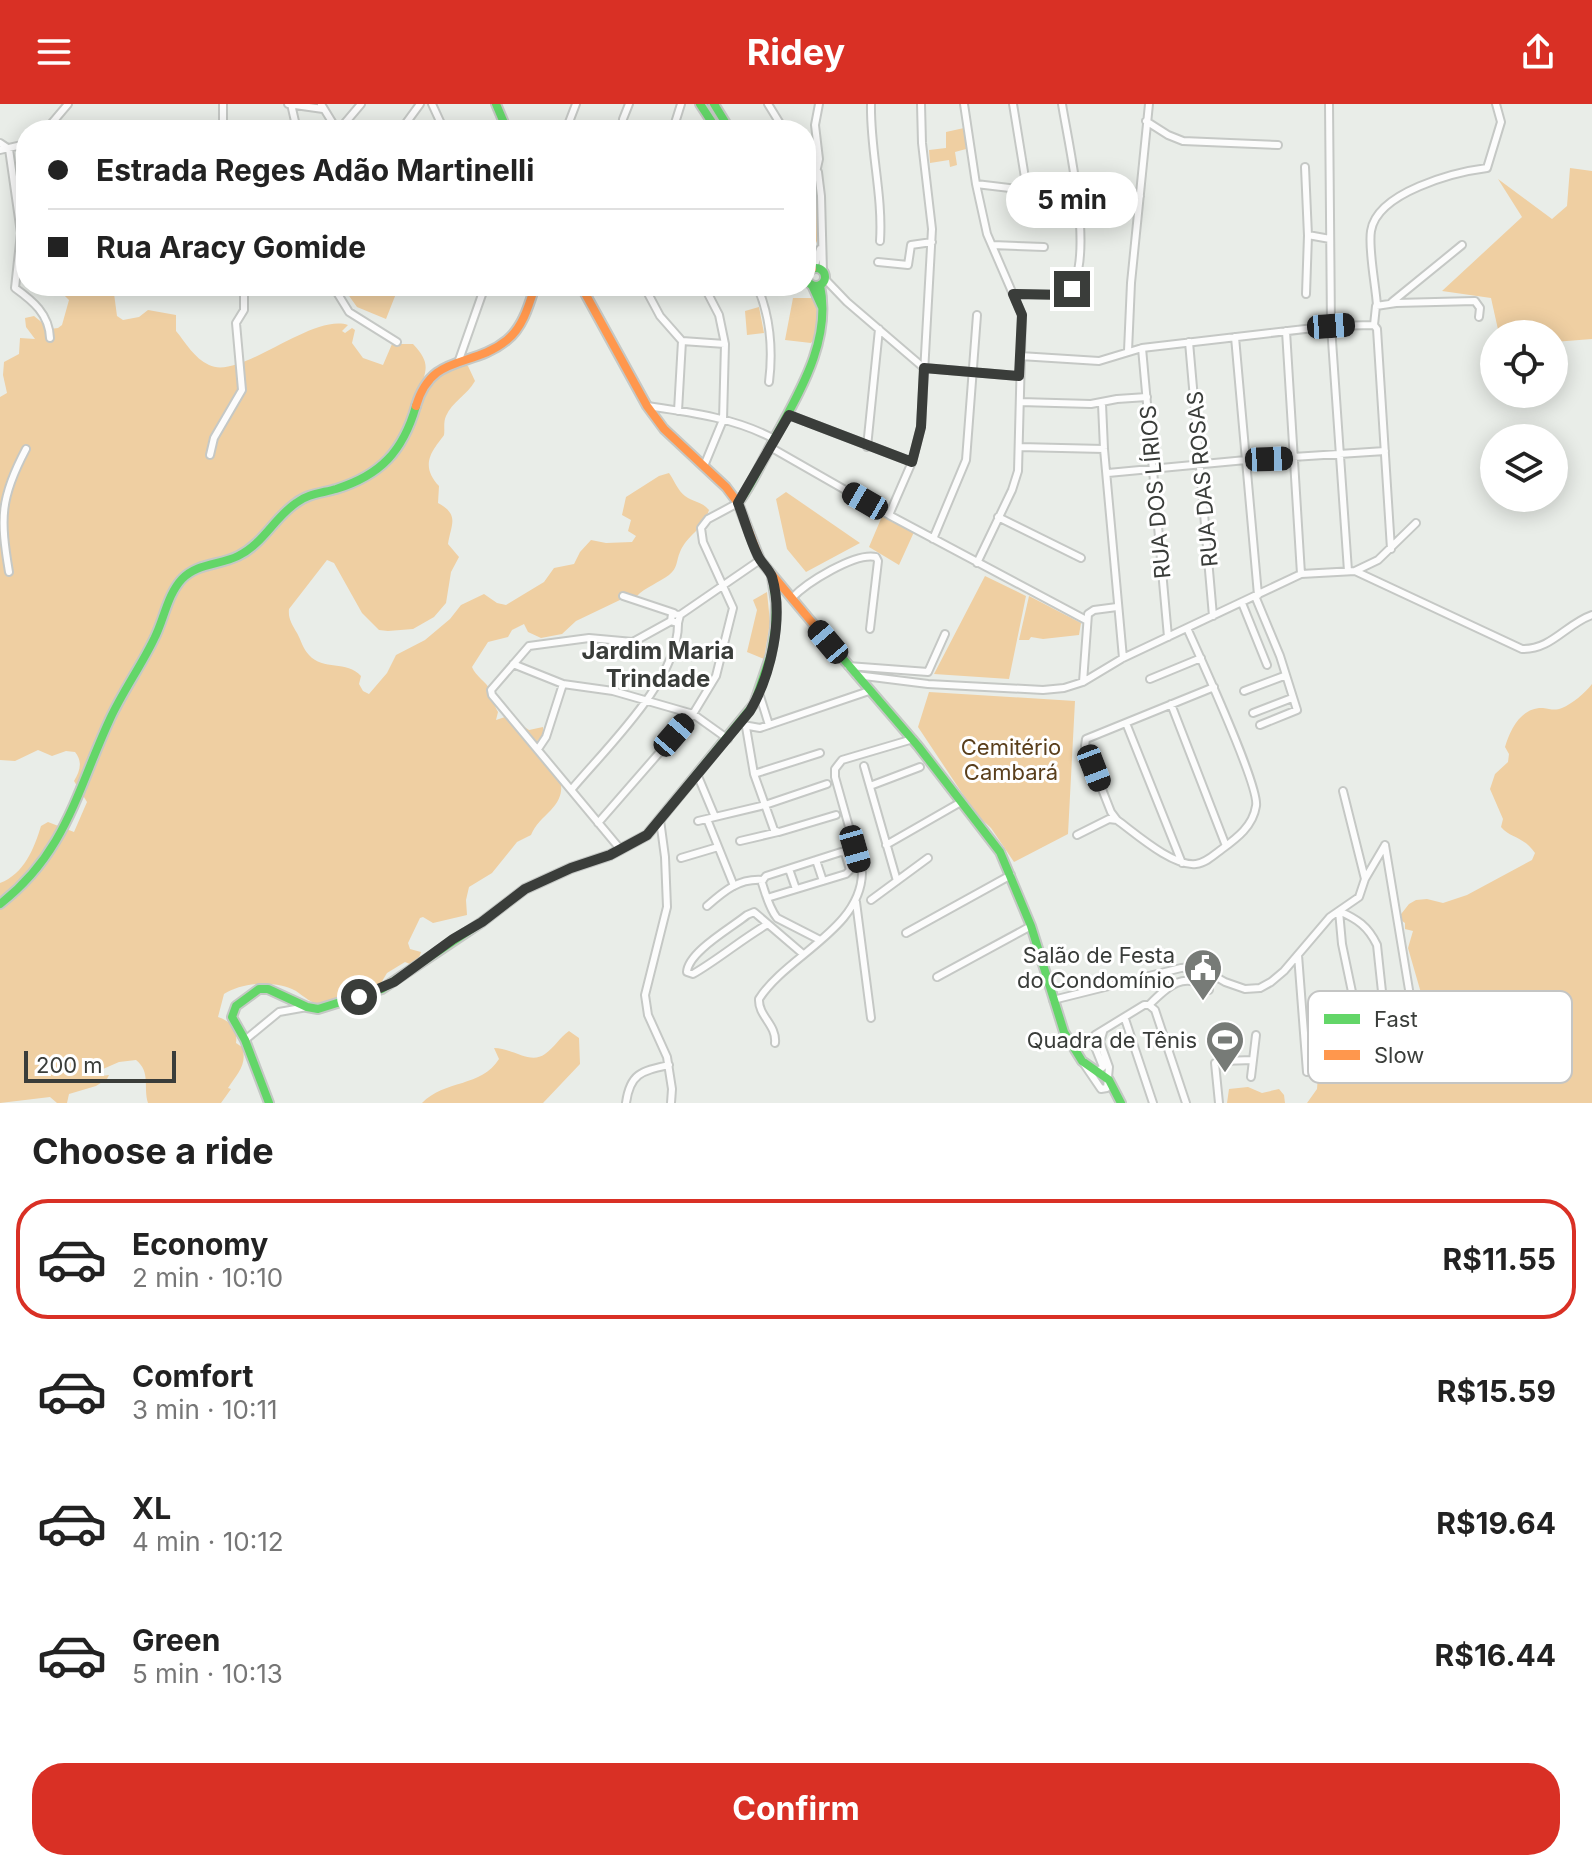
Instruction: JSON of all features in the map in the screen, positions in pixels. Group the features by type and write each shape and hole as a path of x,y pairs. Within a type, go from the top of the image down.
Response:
{"street":[{"path":"54,120 68,104"},
{"path":"290,104 322,106"},
{"path":"347,120 361,104"},
{"path":"871,104 882,215 880,241"},
{"path":"889,515 912,462 921,427 932,215 922,143 921,104"},
{"path":"964,104 976,184 992,245 1022,315 1016,481 977,563"},
{"path":"1013,104 1027,190"},
{"path":"1013,294 1066,295 1072,289 1077,273 1081,218 1062,104"},
{"path":"1128,351 1131,283 1149,104"},
{"path":"1329,104 1331,326 1339,454 1351,571"},
{"path":"1391,549 1377,329 1374,325 1377,306 1371,231 1377,217 1401,195 1454,173 1487,168 1501,122 1496,104"},
{"path":"1146,121 1183,141 1278,145"},
{"path":"816,134 816,159"},
{"path":"0,143 9,149 16,198"},
{"path":"0,150 16,147"},
{"path":"1305,167 1308,236 1306,294"},
{"path":"598,823 693,714 716,676 732,602 703,542 701,528 708,519 738,503 789,415 818,344 822,307 816,277 820,249 820,192 816,179"},
{"path":"976,184 1078,194 1140,196"},
{"path":"1308,236 1330,239"},
{"path":"878,262 908,265 911,245 932,242"},
{"path":"992,245 1044,247"},
{"path":"1389,304 1462,245"},
{"path":"816,277 924,368 1019,376"},
{"path":"1072,289 1088,302"},
{"path":"24,296 44,315 50,328 50,338"},
{"path":"210,455 214,438 242,390 236,323 244,310 244,296"},
{"path":"339,296 349,312 397,342"},
{"path":"459,360 481,296"},
{"path":"0,904 16,894 34,876 50,852 71,812 111,717 160,628 177,585 193,571 243,555 298,501 356,481 397,452 411,426 417,396 427,380 440,369 498,348 515,335 532,296"},
{"path":"586,296 647,406 664,429 726,487 738,503 760,560 913,739 1000,852 1031,926 1064,1032 1101,1089 1107,1088 1109,1080 1109,1067 1100,1042 1105,1029"},
{"path":"649,296 660,316 682,341 678,411"},
{"path":"704,466 723,420 725,344 719,315 709,296"},
{"path":"760,296 770,339 769,382"},
{"path":"1377,306 1475,301 1480,308 1479,317"},
{"path":"933,539 966,460 977,315"},
{"path":"1020,356 1099,361 1142,348 1331,326 1374,325"},
{"path":"867,447 879,329"},
{"path":"1286,331 1301,574"},
{"path":"1235,337 1256,596 1297,708 1295,713 1260,725"},
{"path":"682,341 725,344"},
{"name":"RUA DAS ROSAS","path":"1189,342 1213,616"},
{"name":"RUA DOS LÍRIOS","path":"1142,348 1168,637"},
{"path":"1020,402 1102,404 1113,399 1147,397"},
{"path":"1102,404 1123,658"},
{"path":"647,406 723,420 761,432 772,443 889,515 1086,620"},
{"path":"789,415 912,462"},
{"path":"1019,447 1104,449"},
{"path":"9,572 0,529 3,507 10,476 26,449"},
{"path":"1092,450 1107,471"},
{"path":"1107,471 1385,451"},
{"path":"998,517 1081,558"},
{"path":"856,675 928,684 1043,690 1064,688 1083,682 1123,658 1301,574 1351,571 1378,560 1416,523"},
{"path":"792,598 806,584 865,556 876,557 870,629"},
{"path":"621,850 492,695 493,687 525,649 534,644 589,638 633,642 676,618 760,560"},
{"path":"1351,571 1522,649 1547,644 1582,618 1592,615"},
{"path":"269,1103 245,1040 232,1017 236,1006 250,994 268,989 318,1009 382,989 482,922 525,889 548,877 621,850 647,835 697,774 743,725 759,693 775,629 776,603 770,572"},
{"path":"623,596 676,618"},
{"path":"1242,603 1267,665"},
{"path":"1083,682 1086,620 1094,610 1117,607"},
{"path":"571,790 646,701 670,663 676,649 676,618"},
{"path":"1187,628 1214,687 1256,798 1251,821 1243,832 1205,862 1195,865 1170,857 1117,820 1111,812 1085,742 1089,737 1214,687"},
{"path":"848,666 928,672 945,634"},
{"path":"1150,679 1201,658"},
{"path":"513,664 563,684 613,691 693,714 728,739"},
{"path":"1244,691 1284,676"},
{"path":"538,749 546,737 563,684"},
{"path":"743,725 760,728 869,691"},
{"path":"759,693 769,725"},
{"path":"1253,713 1292,698"},
{"path":"1171,704 1226,846"},
{"path":"1126,723 1182,863"},
{"path":"743,725 754,774 772,827 778,832"},
{"path":"775,1043 774,1029 760,1010 759,999 856,902 862,888 862,873 835,769 842,760 913,739"},
{"path":"754,774 820,753"},
{"path":"864,766 897,881"},
{"path":"870,786 920,767"},
{"path":"697,774 715,817"},
{"path":"698,821 765,805 827,784"},
{"path":"1343,791 1365,879"},
{"path":"886,845 961,802"},
{"path":"740,841 836,815"},
{"path":"707,819 734,886"},
{"path":"1077,835 1109,819 1117,820"},
{"path":"660,820 667,907 645,995 648,1015 669,1065 671,1103"},
{"path":"1053,1000 1181,968 1204,970 1245,989 1260,988 1284,971 1317,932 1359,897 1365,879 1385,845 1409,991"},
{"path":"681,858 718,847"},
{"path":"763,880 766,876 841,852 846,855 848,873 767,898"},
{"path":"871,900 928,858"},
{"path":"816,860 823,881"},
{"path":"789,869 796,889"},
{"path":"906,933 1011,875"},
{"path":"707,906 747,878 763,880"},
{"path":"763,880 767,898 777,918 820,940"},
{"path":"856,902 871,1018"},
{"path":"1339,911 1352,991"},
{"path":"1339,911 1362,923 1371,932 1377,945 1382,991"},
{"path":"768,924 740,941 720,959 693,974 687,972 687,966 695,954 754,912 768,924 803,954"},
{"path":"734,925 740,941"},
{"path":"937,977 1031,926"},
{"path":"1298,955 1307,1072"},
{"path":"1098,1071 1103,1067 1093,1042 1095,1035 1144,1005 1149,1005 1166,988 1184,981 1199,981 1209,990"},
{"path":"1149,1005 1155,1010 1186,1103"},
{"path":"245,1040 279,1012 307,1007"},
{"path":"1125,1019 1153,1103"},
{"path":"1251,1077 1256,1035"},
{"path":"1219,1103 1215,1063 1253,1060"},
{"path":"1082,1061 1109,1080 1121,1103"},
{"path":"626,1103 628,1088 634,1078 650,1069 669,1065"}],"green space":[{"path":"964,128 966,149 955,152 957,165 950,167 949,160 930,163 929,150 946,148 946,132"},
{"path":"1570,168 1592,171 1592,339 1568,341 1568,320 1496,320 1491,298 1442,291 1522,217 1498,179 1552,219 1567,206"},
{"path":"65,296 114,296 117,316 123,320 139,317 148,310 176,315 176,331 209,365 222,367 239,364 315,328 333,324 348,325 342,331 345,333 352,328 355,330 352,343 363,358 383,365 392,344 413,344 423,356 426,367 418,393 453,365 461,362 468,366 475,381 449,411 444,435 432,451 429,462 430,472 439,486 438,503 452,516 448,544 459,557 451,572 446,603 434,617 413,629 379,630 362,613 334,563 327,560 289,609 291,621 309,655 321,663 355,671 361,676 359,684 363,691 369,694 387,673 396,655 425,640 461,605 484,594 506,605 544,582 554,568 574,564 591,540 632,542 636,536 628,531 631,520 622,515 626,497 659,476 669,473 683,494 709,510 703,523 683,546 672,572 637,596 622,599 576,621 562,634 541,638 528,632 524,624 512,630 508,637 488,642 472,667 490,690 498,712 496,720 508,716 529,730 543,727 543,736 534,744 558,774 561,791 558,800 531,835 517,842 492,873 469,887 467,915 433,923 420,918 408,943 410,949 421,952 418,961 412,965 405,962 387,973 381,983 356,987 329,1004 312,1002 288,987 269,984 240,987 224,994 218,1017 233,1027 244,1059 221,1103 148,1103 144,1070 136,1060 119,1062 103,1069 101,1076 109,1075 107,1079 96,1086 69,1094 67,1103 57,1103 50,1097 0,1103 0,883 22,867 41,826 48,822 74,832 87,802 74,781 80,766 75,752 66,751 52,756 38,750 15,761 0,760 0,397 7,393 4,362 19,354 20,338 35,339 26,327 25,318 34,316 50,329 58,328 62,325 69,300"},
{"path":"349,296 395,296 386,319 357,307"},
{"path":"793,298 812,298 815,304 819,327 811,343 785,340"},
{"path":"759,307 764,333 747,335 745,311"},
{"path":"786,492 860,543 806,572 787,549 776,499"},
{"path":"883,514 914,532 899,565 869,547"},
{"path":"985,576 1026,596 1009,679 934,674"},
{"path":"767,592 770,622 764,659 747,652 757,610 753,600"},
{"path":"1029,596 1081,623 1079,635 1019,640"},
{"path":"1592,684 1592,1103 1307,1103 1317,1083 1572,1083 1572,991 1420,991 1408,948 1413,931 1405,929 1405,923 1398,918 1416,900 1443,903 1467,895 1532,860 1535,853 1530,847 1501,827 1503,819 1490,789 1495,774 1508,762 1509,754 1505,747 1513,727 1523,715 1535,709 1562,708"},
{"name":"Cemitério Cambará","path":"929,692 1075,701 1068,834 1014,862 991,828 976,814 918,727"},
{"path":"569,1031 579,1038 580,1064 543,1103 422,1103 441,1090 473,1079 492,1068 499,1059 494,1048 539,1057"},
{"path":"1248,1087 1262,1093 1279,1089 1285,1103 1227,1103 1229,1089"}],"waterway":[{"path":"708,104 717,120"}],"traffic: fast":[{"path":"496,104 503,120"},
{"path":"700,104 710,120"},
{"path":"714,104 724,120"},
{"path":"816,268 825,277"},
{"path":"816,286 825,277"},
{"path":"738,503 810,367 821,327 820,285"},
{"path":"816,294 822,307"},
{"path":"0,904 40,864 55,842 110,719 149,649 173,592 182,579 195,570 247,551 300,500 352,483 378,468 397,448 416,406"},
{"path":"269,1103 245,1040 232,1017 236,1006 259,989 268,989 318,1009 382,989 482,922 525,889 571,868 610,855 647,835 754,704 771,654 775,629 776,603 772,577"},
{"path":"815,626 918,746 1000,852 1031,926 1064,1032 1082,1061 1109,1080 1121,1103"}],"traffic: slow":[{"path":"416,406 432,377 454,364 494,349 513,335 532,296"},
{"path":"586,296 647,406 664,429 726,487 738,503 760,560 815,626"}],"place":[{"name":"Salão de Festa do Condomínio","path":"1203,1002"},
{"name":"Quadra de Tênis","path":"1225,1074"}],"district":[{"name":"Jardim Maria Trindade","path":"658,665"}],"route":[{"path":"359,997 394,982 525,889 548,877 610,855 647,835 750,711 771,654 776,603 770,572 758,556 738,503 789,415 912,462 921,427 924,368 1019,376 1022,315 1013,294 1066,295 1072,289"}]}
